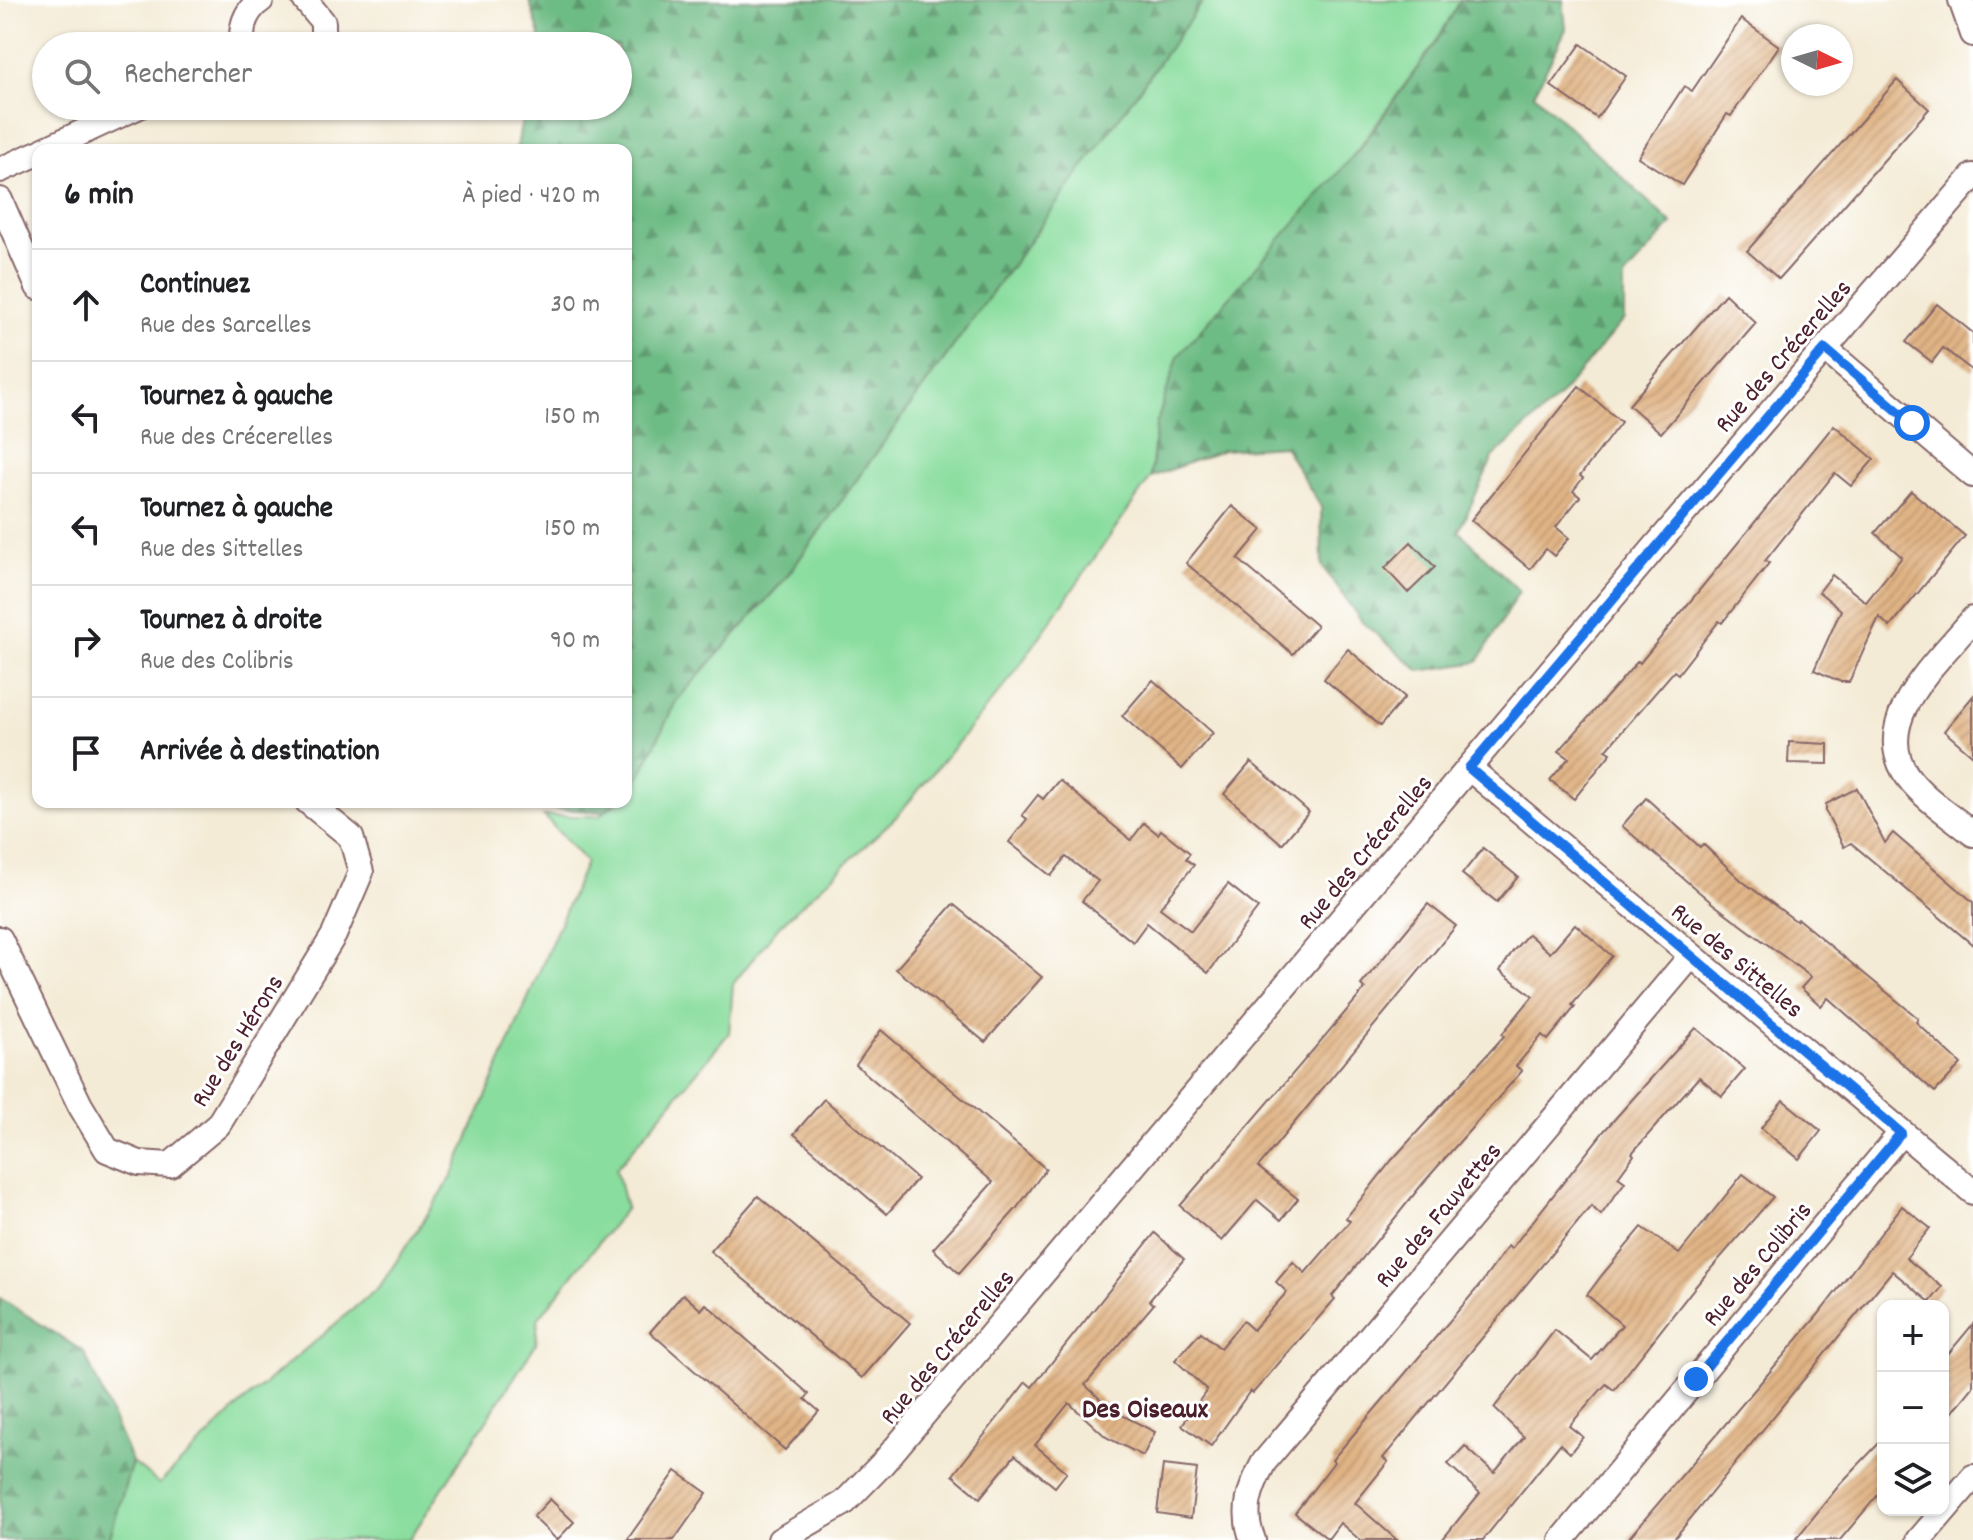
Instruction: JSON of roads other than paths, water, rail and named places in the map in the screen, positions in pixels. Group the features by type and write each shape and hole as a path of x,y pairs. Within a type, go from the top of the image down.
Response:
{"street":[{"path":"242,32 247,16 261,0"},
{"path":"305,0 323,22 323,32"},
{"path":"1961,0 1973,34"},
{"path":"57,144 109,120"},
{"path":"0,170 32,156"},
{"name":"Rue des Crécerelles","path":"795,1537 844,1503 883,1463 1973,176"},
{"path":"0,200 32,273"},
{"path":"1825,349 1973,475"},
{"path":"1973,619 1909,697 1900,716 1896,739 1897,752 1907,775 1973,834"},
{"name":"Rue des Sittelles","path":"1469,768 1973,1192"},
{"name":"Rue des Hérons","path":"0,939 80,1105 107,1150 139,1163 170,1165 218,1125 334,935 361,872 351,837 315,808"},
{"name":"Rue des Fauvettes","path":"1250,1529 1250,1490 1264,1462 1691,956"},
{"name":"Rue des Colibris","path":"1562,1540 1901,1133"},
{"path":"1919,1540 1973,1477"}],"district":[{"name":"Des Oiseaux","path":"1145,1407"}]}
